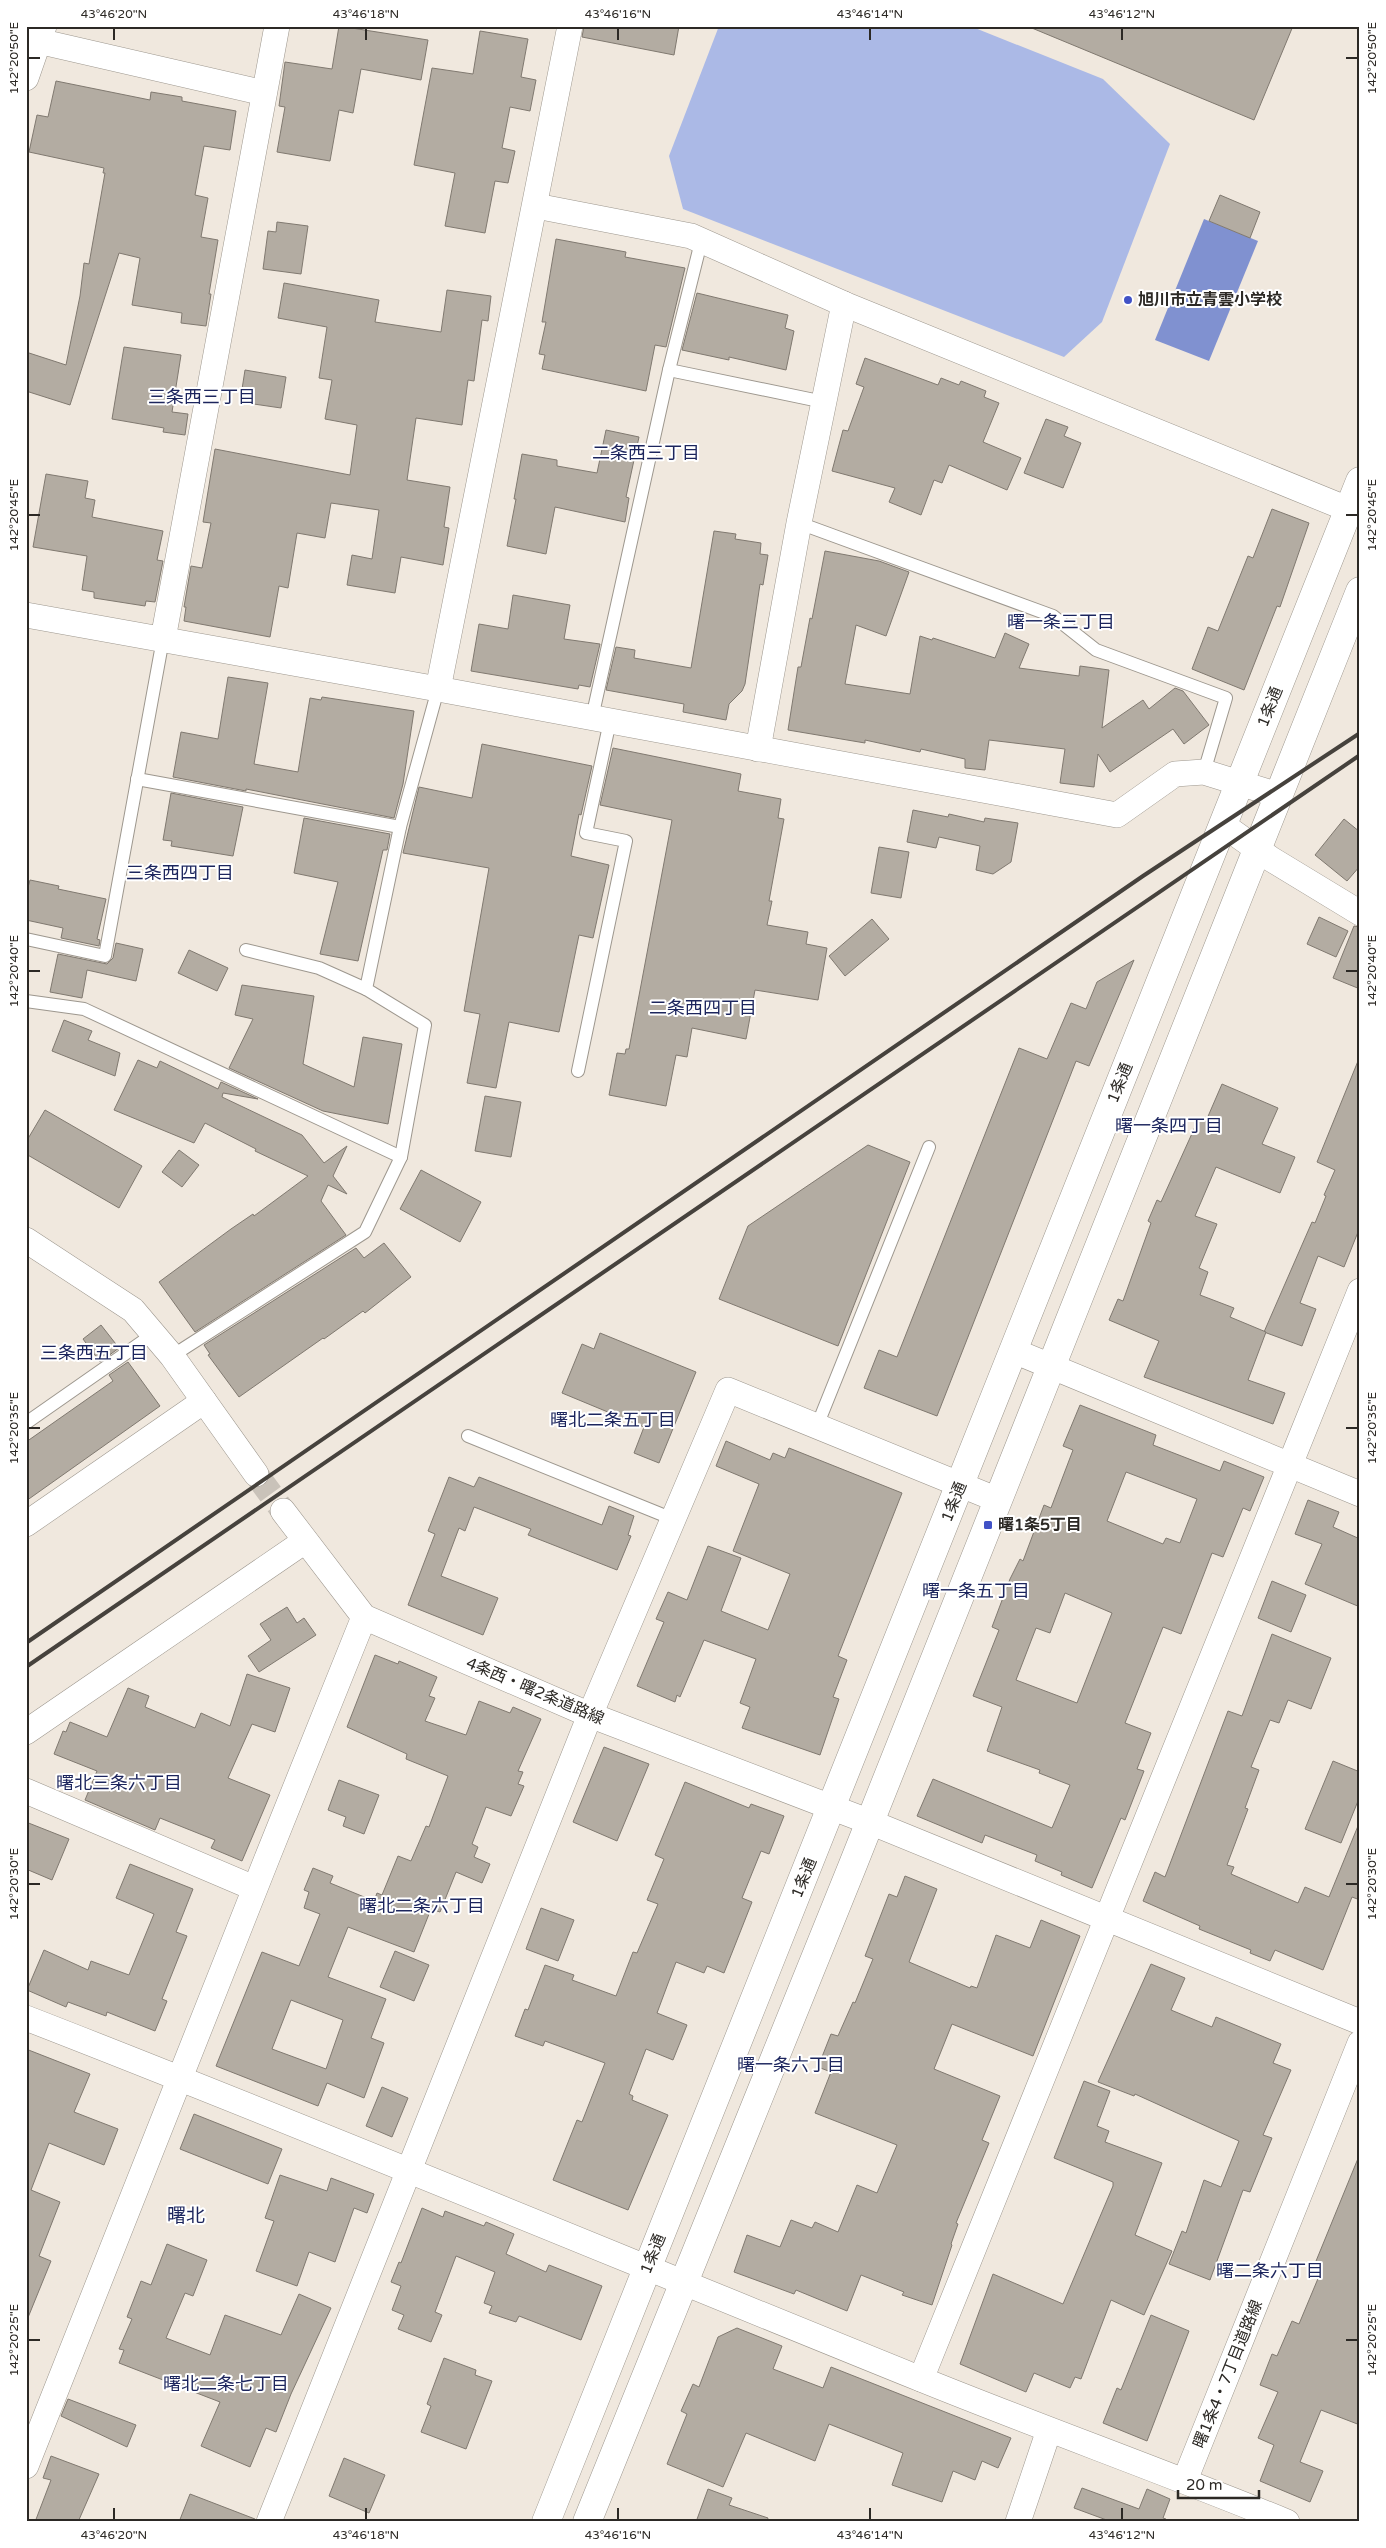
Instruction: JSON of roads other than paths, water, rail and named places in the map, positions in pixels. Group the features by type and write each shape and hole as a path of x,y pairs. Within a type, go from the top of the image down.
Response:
{"street":[{"path":"162,639 277,26"},
{"path":"438,689 536,206 570,26"},
{"path":"26,78 36,34 264,93"},
{"path":"536,206 691,236 844,304 1354,512"},
{"path":"758,748 799,523 844,304"},
{"name":"1条通","path":"546,2522 1240,782 1354,512 1360,481"},
{"path":"587,2522 870,1822 1360,591"},
{"path":"26,615 438,689 1116,815 1175,774 1204,772 1278,795"},
{"path":"1223,825 1271,859 1360,913"},
{"path":"26,1240 133,1310 152,1335 172,1356 256,1474"},
{"path":"921,2379 1360,1291"},
{"path":"1014,1351 1052,1365 1289,1467 1360,1494"},
{"path":"269,2522 590,1715 728,1390 998,1500"},
{"path":"26,1524 204,1401"},
{"name":"4条西・曙2条道路線","path":"283,1510 364,1617 590,1715 870,1822 1360,2022"},
{"path":"26,1732 305,1541"},
{"path":"26,2466 182,2078 254,1888 364,1617"},
{"path":"26,1791 254,1888"},
{"path":"26,2018 182,2078 1048,2430 1186,2480 1287,2522"},
{"name":"曙1条4・7丁目道路線","path":"1186,2480 1360,2043"},
{"path":"1018,2522 1048,2430"}],"lane":[{"path":"578,1070 626,841 586,833 601,719 668,370 701,242"},
{"path":"668,370 824,402"},
{"path":"799,523 1053,616 1096,650 1226,698 1204,772"},
{"path":"26,939 105,956 162,639"},
{"path":"366,989 400,827 438,689"},
{"path":"137,779 400,827"},
{"path":"172,1356 365,1232 401,1157 426,1024 366,989 319,968 246,950"},
{"path":"26,1001 84,1010 401,1157"},
{"path":"817,1426 929,1147"},
{"path":"26,1423 152,1335"},
{"path":"468,1436 673,1519"}],"tunnel":[{"path":"256,1474 283,1511"}],"railway":[{"path":"26,1643 1143,876 1360,733"},
{"path":"26,1667 1360,755"}],"place":[{"name":"旭川市立青雲小学校","path":"1128,300"},
{"name":"曙1条5丁目","path":"988,1525"}],"district":[{"name":"三条西三丁目","path":"202,397"},
{"name":"二条西三丁目","path":"646,453"},
{"name":"曙一条三丁目","path":"1061,622"},
{"name":"三条西四丁目","path":"180,873"},
{"name":"二条西四丁目","path":"703,1008"},
{"name":"曙一条四丁目","path":"1169,1126"},
{"name":"三条西五丁目","path":"94,1353"},
{"name":"曙北二条五丁目","path":"613,1420"},
{"name":"曙一条五丁目","path":"976,1591"},
{"name":"曙北三条六丁目","path":"119,1783"},
{"name":"曙北二条六丁目","path":"422,1906"},
{"name":"曙一条六丁目","path":"791,2065"},
{"name":"曙北","path":"186,2216"},
{"name":"曙二条六丁目","path":"1270,2271"},
{"name":"曙北二条七丁目","path":"226,2384"}]}
